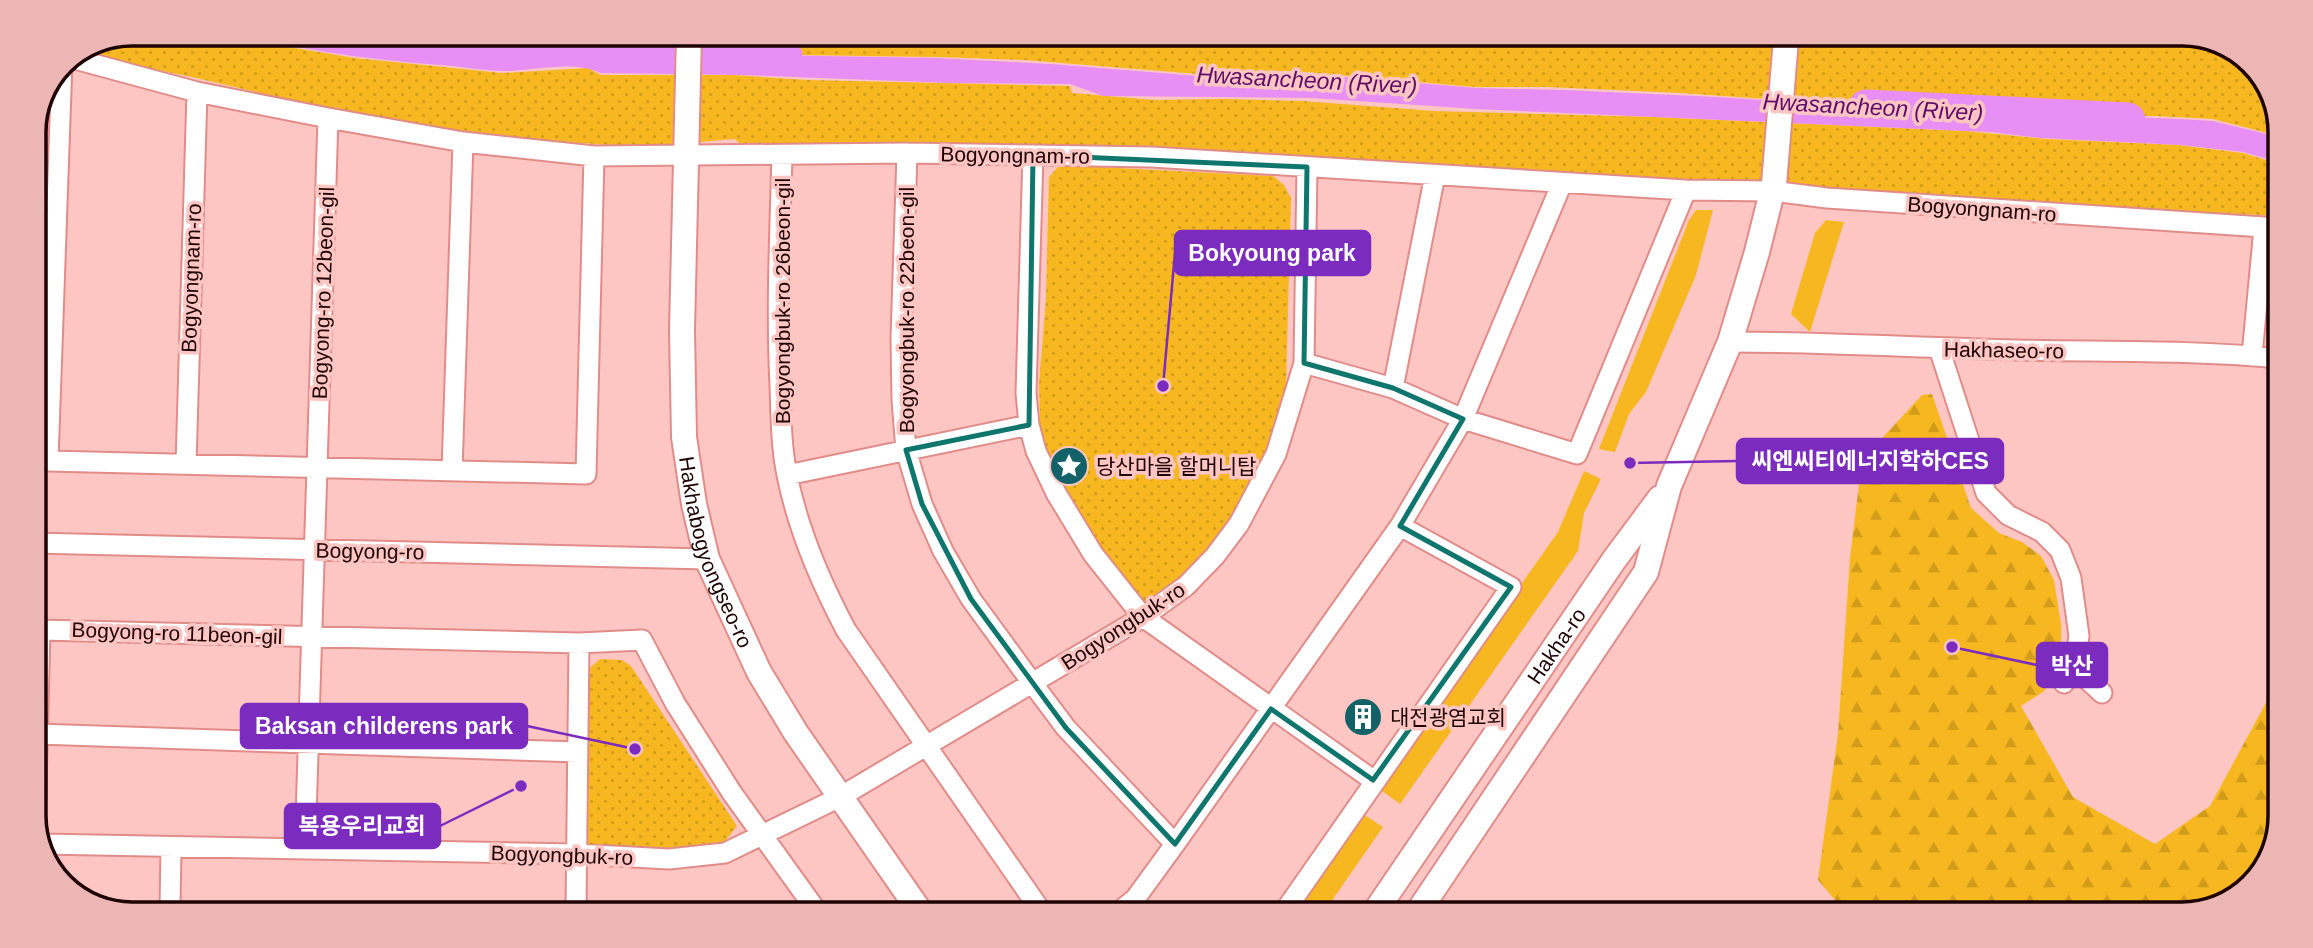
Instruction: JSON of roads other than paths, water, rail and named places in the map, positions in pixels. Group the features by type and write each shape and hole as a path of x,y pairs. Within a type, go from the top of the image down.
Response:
{"street":[{"name":"Hakhabogyongseo-ro","path":"689,45 682,330 684,437 694,504 707,559 760,672 796,733 913,902"},
{"name":"Hakha-ro","path":"1425,902 1646,572 1669,486 1730,342 1757,252 1773,188 1785,45"},
{"name":"Bogyongnam-ro","path":"83,61 197,92 328,118 463,142 594,156 687,147 782,155 906,153 1152,157 1686,190 1773,188 1827,198 2267,228"},
{"path":"61,82 48,461 586,474 594,156"},
{"name":"Bogyongnam-ro","path":"186,464 197,92"},
{"name":"Bogyong-ro 12beon-gil","path":"315,550 328,118"},
{"path":"452,471 463,142"},
{"name":"Bogyongbuk-ro 22beon-gil","path":"906,153 901,338 906,450 922,504 943,551 971,599 1033,684"},
{"name":"Bogyongbuk-ro 26beon-gil","path":"782,155 777,337 782,440 798,520 822,585 846,630 927,747"},
{"path":"1033,155 1026,393 1029,425 1036,451 1056,493 1093,554 1143,617 1373,780"},
{"name":"Bogyongbuk-ro","path":"50,844 669,859 725,853 840,797 1143,617 1186,586 1240,524 1276,454 1304,363 1307,167"},
{"path":"1393,388 1435,175"},
{"path":"1132,902 1401,526 1463,419 1562,183"},
{"path":"1304,363 1393,388 1463,419 1577,454 1686,190"},
{"path":"2252,356 2267,259"},
{"name":"Hakhaseo-ro","path":"1730,342 2267,358"},
{"path":"1939,348 1964,432 1986,493 2008,516 2042,532 2060,550 2071,578 2076,604 2078,636 2069,675 2102,693"},
{"path":"787,475 1029,425"},
{"name":"Hakha-ro","path":"1383,902 1614,560 1669,486"},
{"path":"1290,902 1511,587 1401,526"},
{"name":"Bogyong-ro","path":"46,543 707,559"},
{"name":"Bogyong-ro 11beon-gil","path":"305,849 315,550"},
{"name":"Bogyong-ro 11beon-gil","path":"46,629 579,643 642,640 682,714 732,793 762,834"},
{"path":"576,902 579,643"},
{"path":"1033,684 1066,728 1175,844"},
{"path":"46,734 578,752"},
{"path":"927,747 1035,902"},
{"path":"762,834 810,902"},
{"path":"170,902 171,847"}],"water":[{"path":"289,45 527,45 655,53 936,58 1210,77 1293,73 1477,88 1718,97 1999,112 2034,117 2112,116 2213,121 2267,134 2267,159 2243,152 2181,145 2041,138 1990,132 1476,109 1312,98 1103,96 1070,84 601,73 564,66 500,71 346,55"}],"waterway":[{"name":"Hwasancheon (River)","path":"558,45 785,56"},
{"name":"Hwasancheon (River)","path":"1866,107 2128,120"}],"place":[{"name":"Bokyoung park","path":"1163,386"},
{"name":"씨엔씨티에너지학하CES","path":"1630,463"},
{"name":"당산마을 할머니탑","path":"1069,466"},
{"name":"박산","path":"1952,647"},
{"name":"대전광염교회","path":"1363,717"},
{"name":"Baksan childerens park","path":"635,749"},
{"name":"복용우리교회","path":"521,786"}]}
